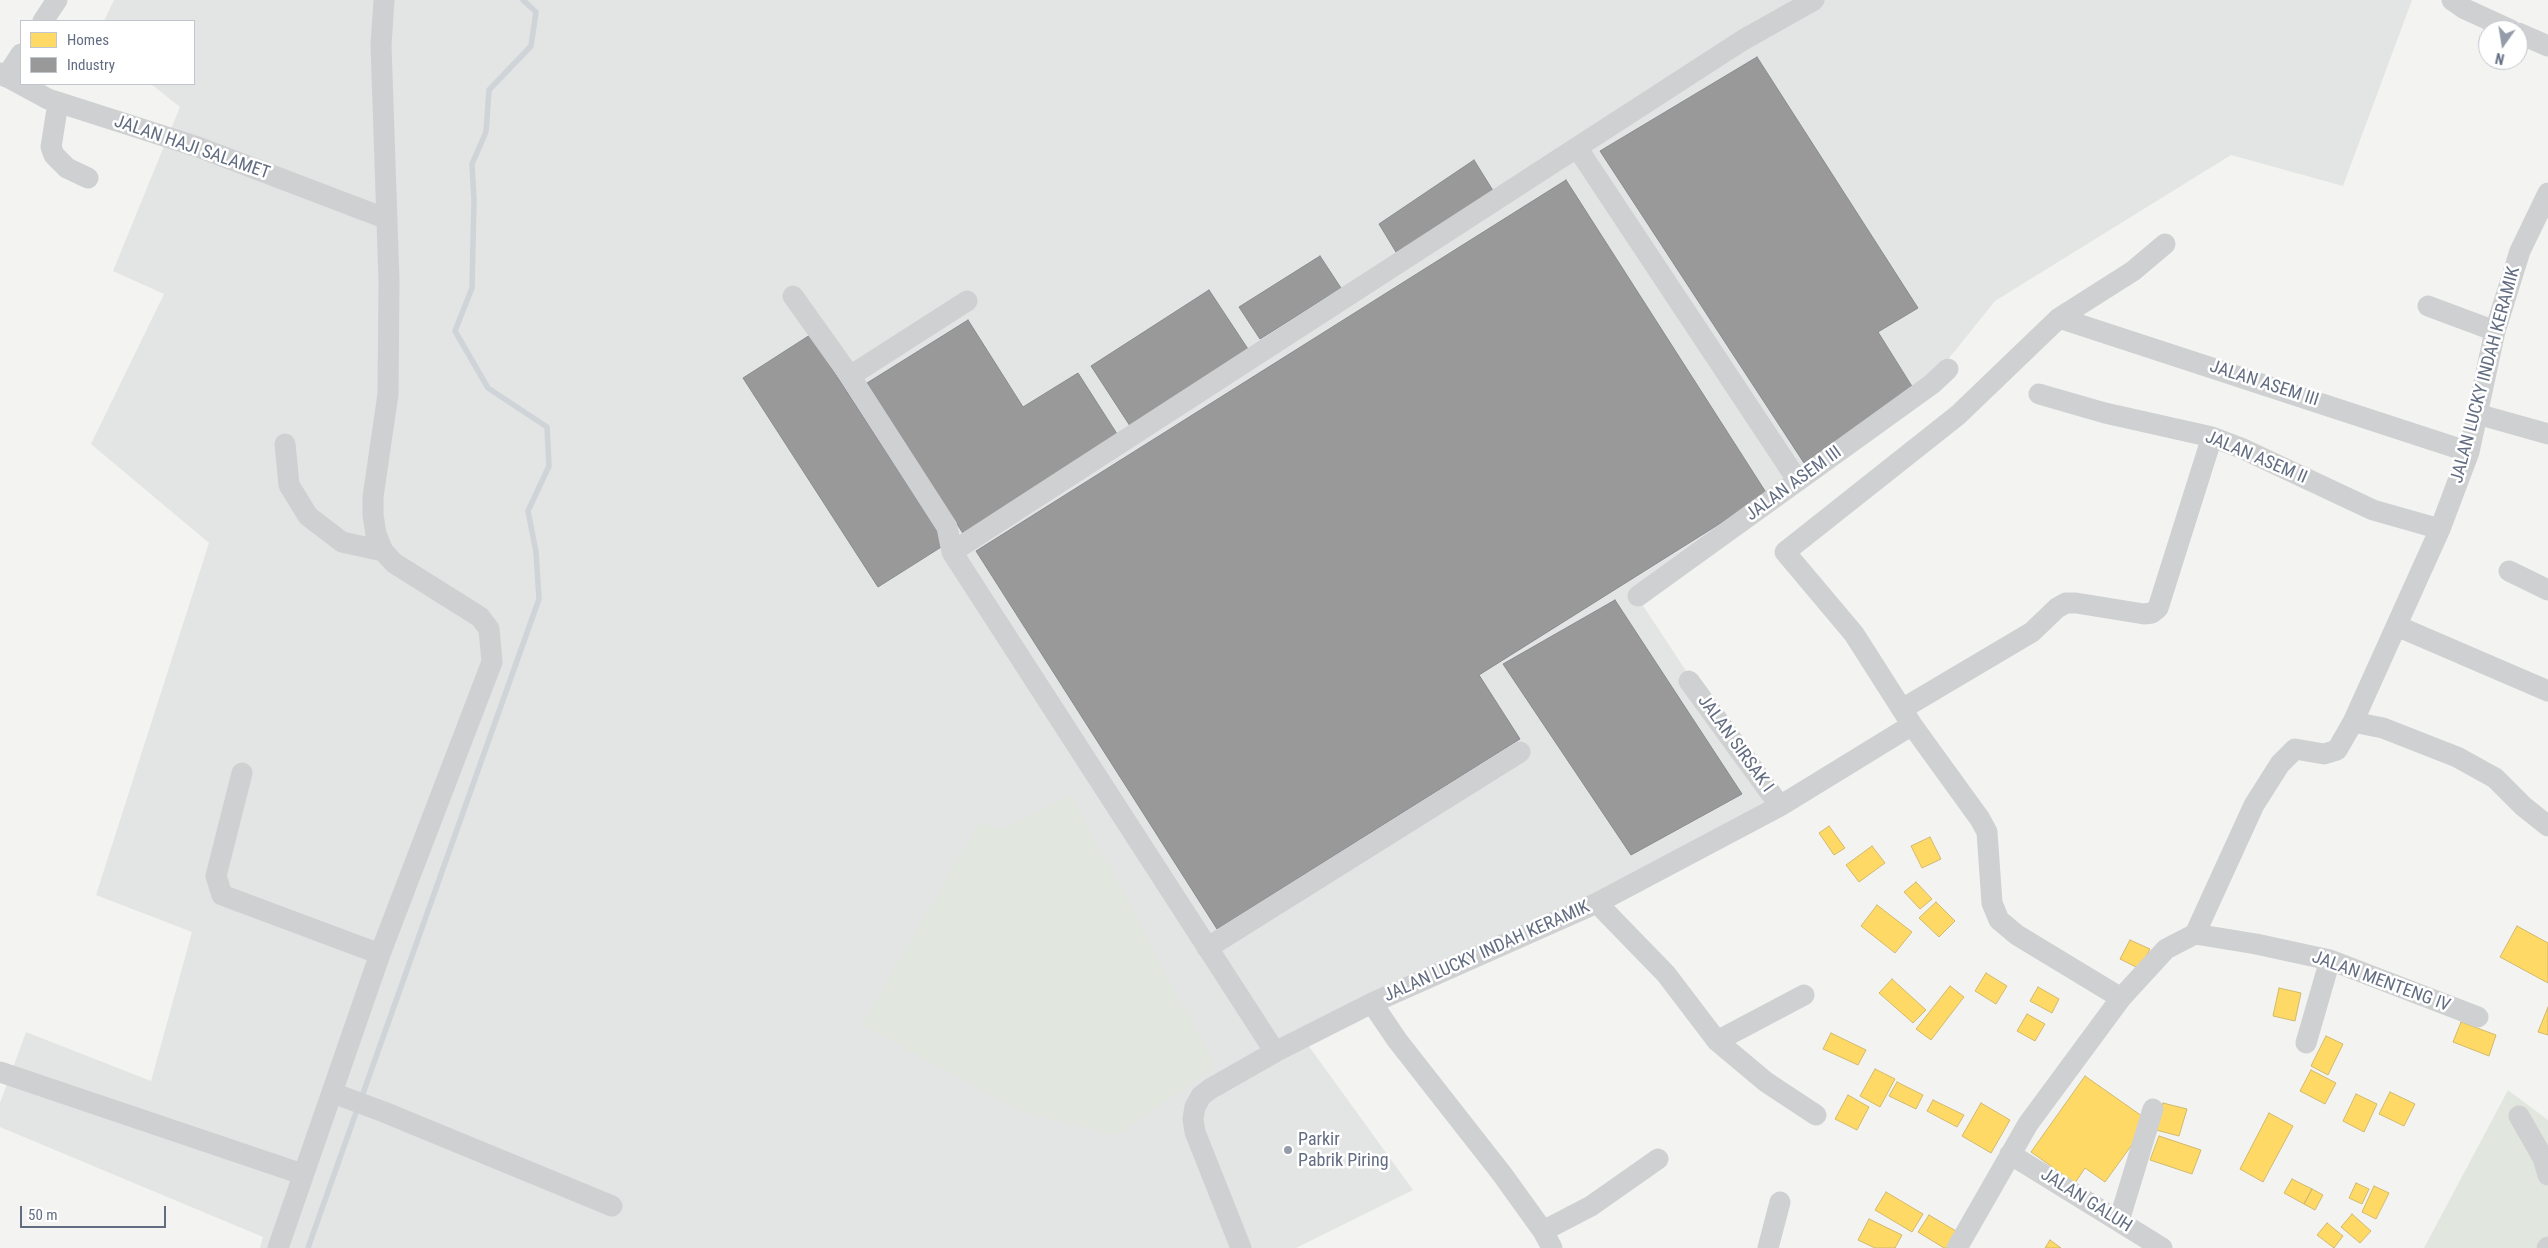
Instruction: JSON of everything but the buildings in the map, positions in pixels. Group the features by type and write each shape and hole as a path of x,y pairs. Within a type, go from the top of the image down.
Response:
{"street":[{"path":"44,20 57,0"},
{"path":"278,1248 302,1174 341,1096 380,954 492,662 490,629 480,618 394,563 383,551 376,534 373,515 388,394 389,281 381,46 384,0"},
{"path":"952,552 1578,149 1743,40 1814,0"},
{"path":"2452,0 2465,9 2489,20"},
{"path":"2528,37 2548,46"},
{"path":"3,75 20,55"},
{"name":"JALAN HAJI SALAMET","path":"3,75 20,84"},
{"name":"JALAN HAJI SALAMET","path":"23,85 58,103 198,147 387,219"},
{"path":"58,103 51,147 54,155 67,168 88,178"},
{"path":"1578,149 1798,481"},
{"name":"JALAN LUCKY INDAH KERAMIK","path":"2195,934 2254,805 2280,764 2295,748 2324,754 2337,750 2353,722 2440,529 2469,452 2495,331 2520,251 2548,193"},
{"path":"2121,998 2018,935 1999,920 1992,903 1987,832 1907,717 1854,634 1785,552 1958,415 2059,318 2133,271 2166,244"},
{"path":"793,296 850,376 947,527 952,552 1275,1052"},
{"path":"850,376 967,301"},
{"path":"2428,306 2495,331"},
{"name":"JALAN ASEM III","path":"2059,318 2469,452"},
{"name":"JALAN ASEM III","path":"1638,596 1932,384 1948,369"},
{"name":"JALAN ASEM II","path":"2039,394 2105,413 2212,437 2241,448 2373,510 2440,529"},
{"path":"2477,414 2548,434"},
{"name":"JALAN LUCKY INDAH KERAMIK","path":"1241,1248 1199,1147 1193,1119 1200,1096 1275,1052 1372,1003 1597,903 1780,806 2032,632 2057,608 2066,604 2076,603 2144,614 2152,613 2158,608 2212,437"},
{"path":"285,444 289,485 308,516 342,542 383,551"},
{"path":"2509,571 2548,590"},
{"path":"2397,626 2548,691"},
{"name":"JALAN SIRSAK I","path":"1689,681 1780,806"},
{"path":"2353,722 2383,728 2457,757 2495,778 2523,806 2548,826"},
{"path":"1207,948 1520,752"},
{"path":"242,773 216,876 222,896 380,954"},
{"path":"1597,903 1671,980 1718,1042 1766,1082 1816,1115"},
{"path":"1957,1248 2028,1124 2121,998 2166,949 2195,934"},
{"name":"JALAN MENTENG IV","path":"2195,934 2256,944 2330,960 2478,1017"},
{"path":"2306,1043 2330,960"},
{"path":"1718,1042 1804,995"},
{"path":"1372,1003 1397,1040 1502,1174 1547,1239 1658,1159"},
{"path":"0,1072 302,1174"},
{"path":"341,1096 612,1206"},
{"path":"2119,1221 2153,1109"},
{"path":"2519,1116 2543,1158 2548,1175"},
{"name":"JALAN GALUH","path":"2010,1154 2162,1248"},
{"path":"1768,1248 1780,1202"}],"shaded area":[{"path":"114,0 2412,0 2343,186 2231,155 1995,301 1925,388 1634,592 1774,804 1579,906 1300,1034 1413,1190 1296,1248 260,1248 263,1237 0,1127 0,1103 26,1032 151,1081 192,932 96,895 209,543 91,444 164,294 113,271 180,107 152,85 195,85 195,20 104,20"},
{"path":"1071,794 1215,1067 1117,1135 1024,1113 862,1025 979,823 1005,829"},
{"path":"2508,1090 2548,1120 2548,1248 2424,1248"}],"waterway":[{"path":"361,1099 539,599 536,552 528,511 549,466 547,427 488,388 455,331 472,288 474,200 472,164 486,132 489,90 531,46 536,12 523,0"},
{"path":"308,1248 358,1107"}],"place":[{"name":"Parkir Pabrik Piring","path":"1288,1150"}]}
